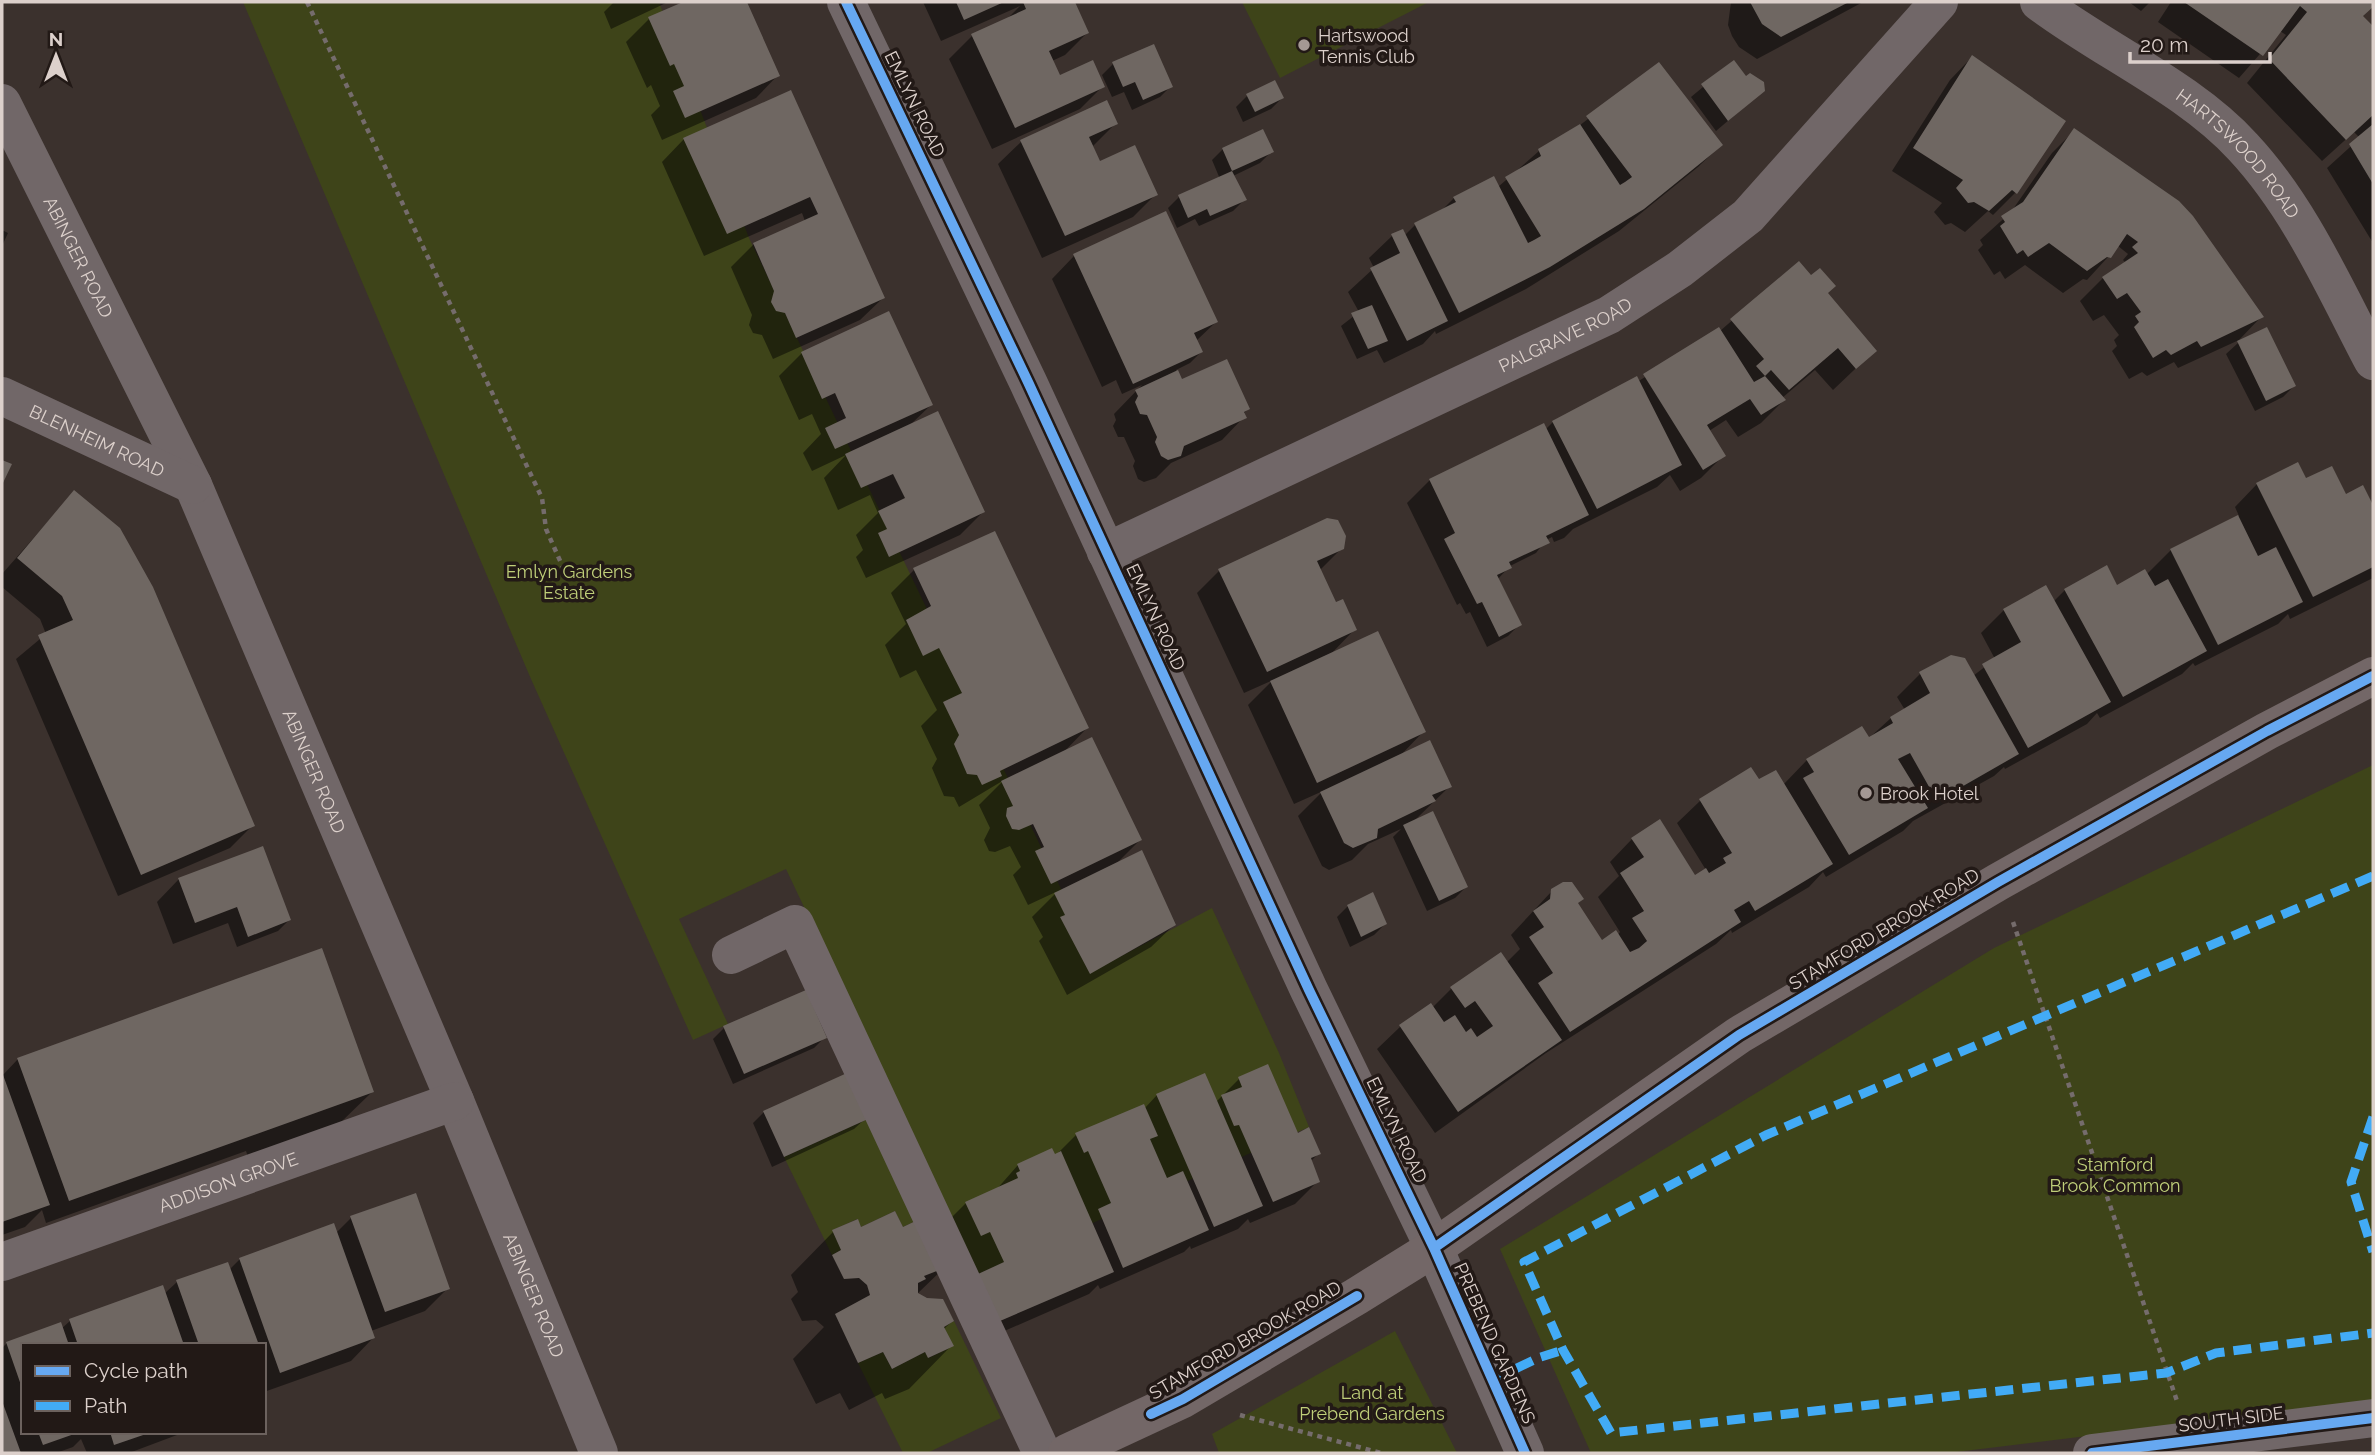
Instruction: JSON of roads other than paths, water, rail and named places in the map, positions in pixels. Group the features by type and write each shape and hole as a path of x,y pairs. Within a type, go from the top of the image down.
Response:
{"main road":[{"name":"STAMFORD BROOK ROAD","path":"1067,1452 1183,1399 1434,1248 1739,1035 1998,881 2267,731 2373,676"}],"street":[{"name":"EMLYN ROAD","path":"846,2 1309,990 1434,1248"},
{"name":"PALGRAVE ROAD","path":"1106,552 1609,315 1680,269 1748,216 1938,2"},
{"name":"HARTSWOOD ROAD","path":"2039,2 2194,104 2243,146 2281,195 2310,242 2373,361"},
{"name":"ABINGER ROAD","path":"2,103 193,485 455,1101 599,1453"},
{"name":"BLENHEIM ROAD","path":"2,396 193,485"},
{"path":"731,955 795,924 1067,1452"},
{"name":"ADDISON GROVE","path":"2,1262 455,1101"},
{"name":"PREBEND GARDENS","path":"1434,1248 1525,1453"},
{"name":"SOUTH SIDE","path":"2092,1453 2192,1447 2373,1418"}],"place":[{"name":"Hartswood Tennis Club","path":"1304,45"},
{"name":"Brook Hotel","path":"1866,793"}],"park label":[{"name":"Emlyn Gardens Estate","path":"569,581"},
{"name":"Stamford Brook Common","path":"2115,1174"},
{"name":"Land at Prebend Gardens","path":"1372,1402"}]}
